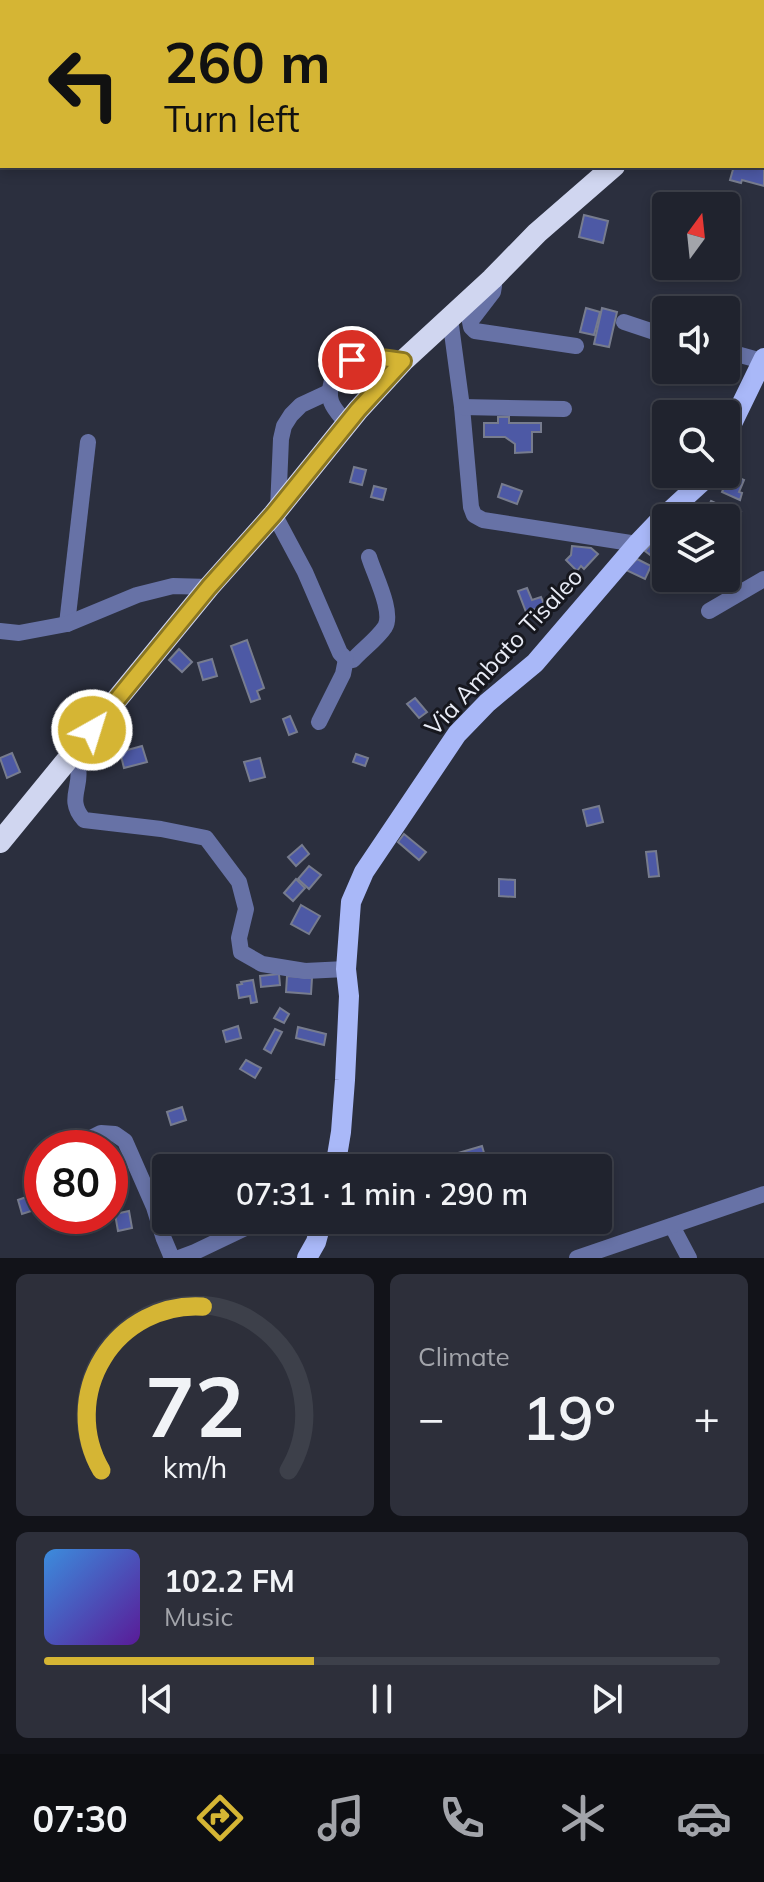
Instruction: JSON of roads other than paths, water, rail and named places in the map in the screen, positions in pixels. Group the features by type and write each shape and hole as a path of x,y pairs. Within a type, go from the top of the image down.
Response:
{"highway":[{"path":"0,842 209,587 403,361 537,233 612,168"}],"main road":[{"path":"740,407 763,359"},
{"name":"Via Ambato Tisaleo","path":"337,1154 345,1080 349,996 346,969 351,902 364,872 457,734 487,703 535,663 637,544 695,488"}],"street":[{"path":"492,279 493,292 470,322 475,331 576,346"},
{"path":"450,318 474,515 483,520 637,544"},
{"path":"624,322 652,331"},
{"path":"740,354 763,359"},
{"path":"347,364 365,357 403,361"},
{"path":"347,424 331,404 331,386 291,415 281,439 276,512 340,653 346,659 353,660 385,627 387,619 387,609 369,557"},
{"path":"462,407 564,409"},
{"path":"67,624 88,442"},
{"path":"709,611 764,579"},
{"path":"0,631 19,633 67,624 137,595 173,586 209,587"},
{"path":"319,722 343,674 346,659"},
{"path":"72,756 79,773 76,805 84,820 206,838 239,882 246,909 239,938 241,952 262,964 305,971 346,969"},
{"path":"128,1148 172,1258"},
{"path":"577,1258 764,1194"},
{"path":"672,1226 689,1258"},
{"path":"179,1258 233,1234"}]}
